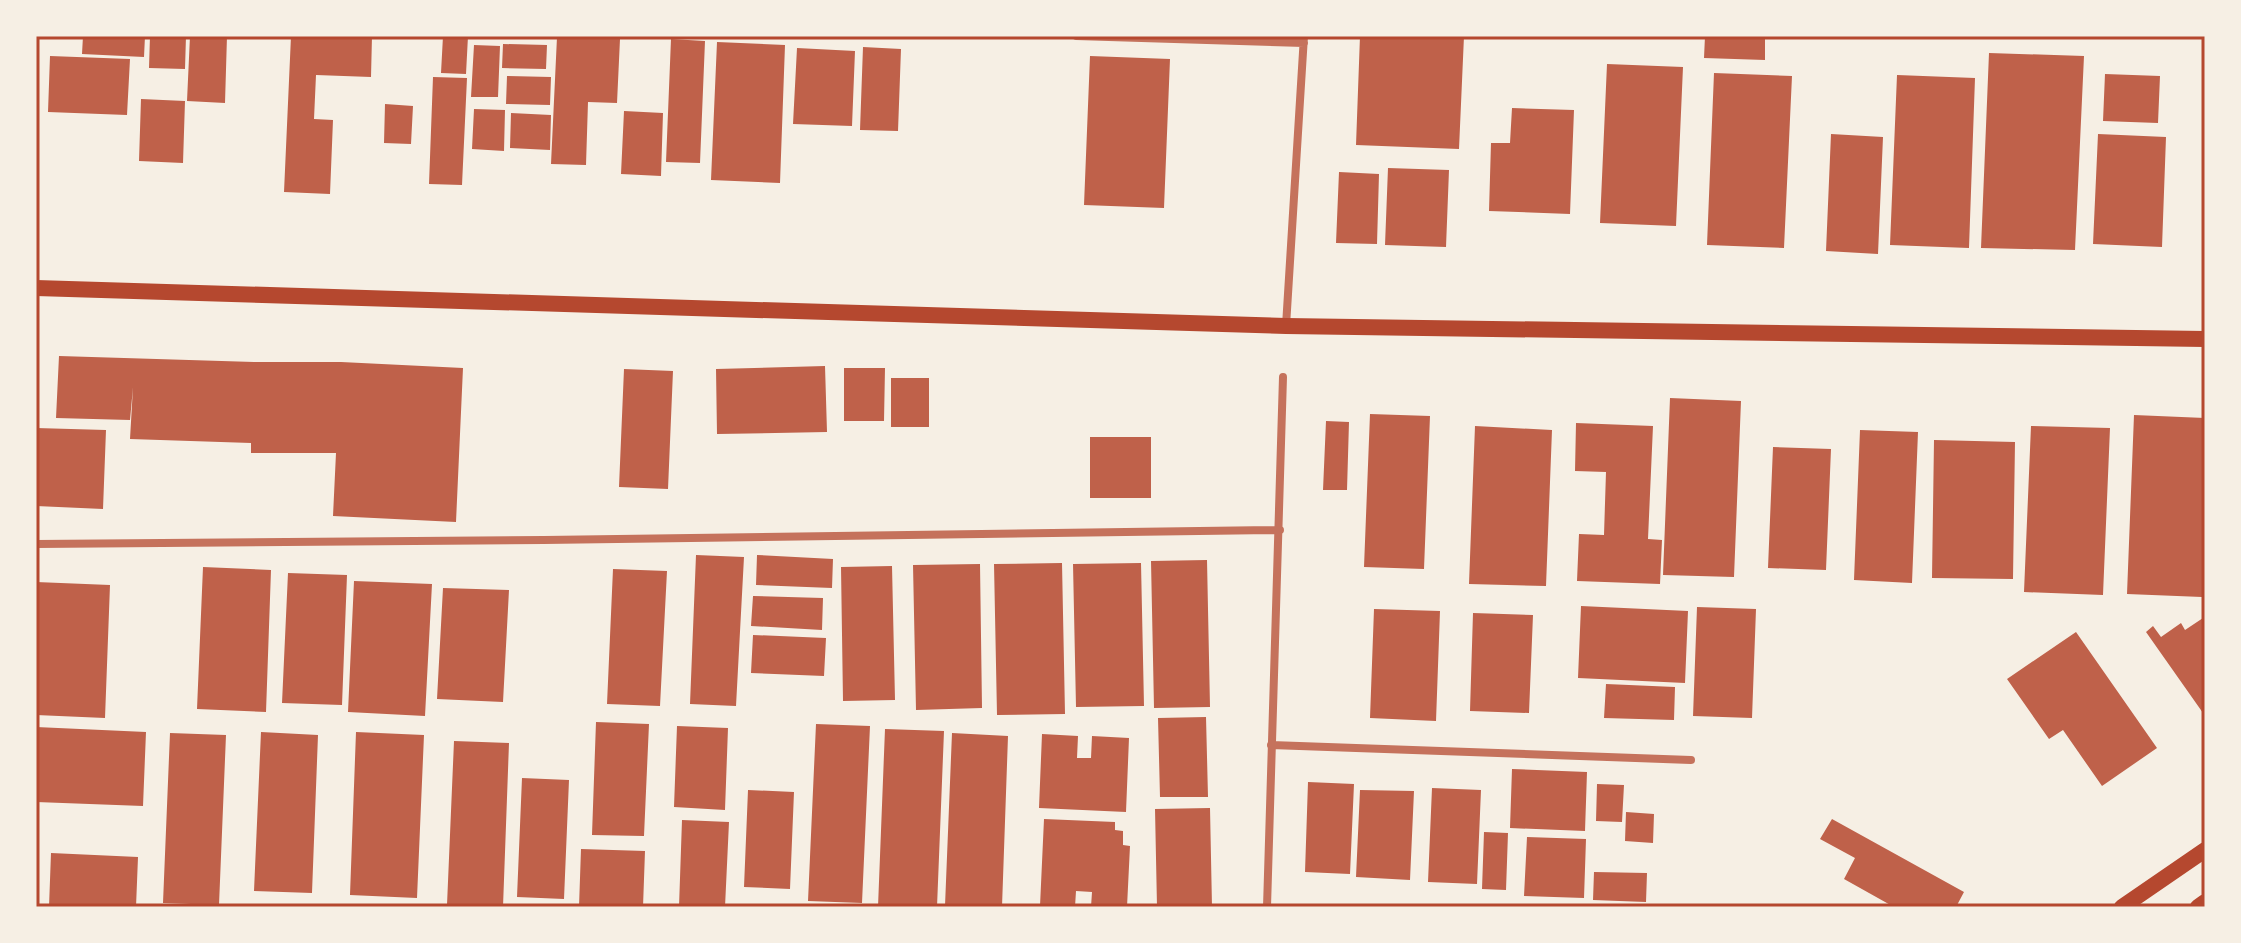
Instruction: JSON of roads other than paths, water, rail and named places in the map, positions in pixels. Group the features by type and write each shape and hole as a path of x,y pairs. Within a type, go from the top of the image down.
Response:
{"main road":[{"path":"36,288 1286,326 2205,339"},
{"path":"2122,907 2205,850"},
{"path":"2198,907 2205,902"}],"street":[{"path":"1076,36 1304,39 1286,326"},
{"path":"1267,907 1283,377"},
{"path":"36,544 1280,530"},
{"path":"1271,745 1691,760"}]}
